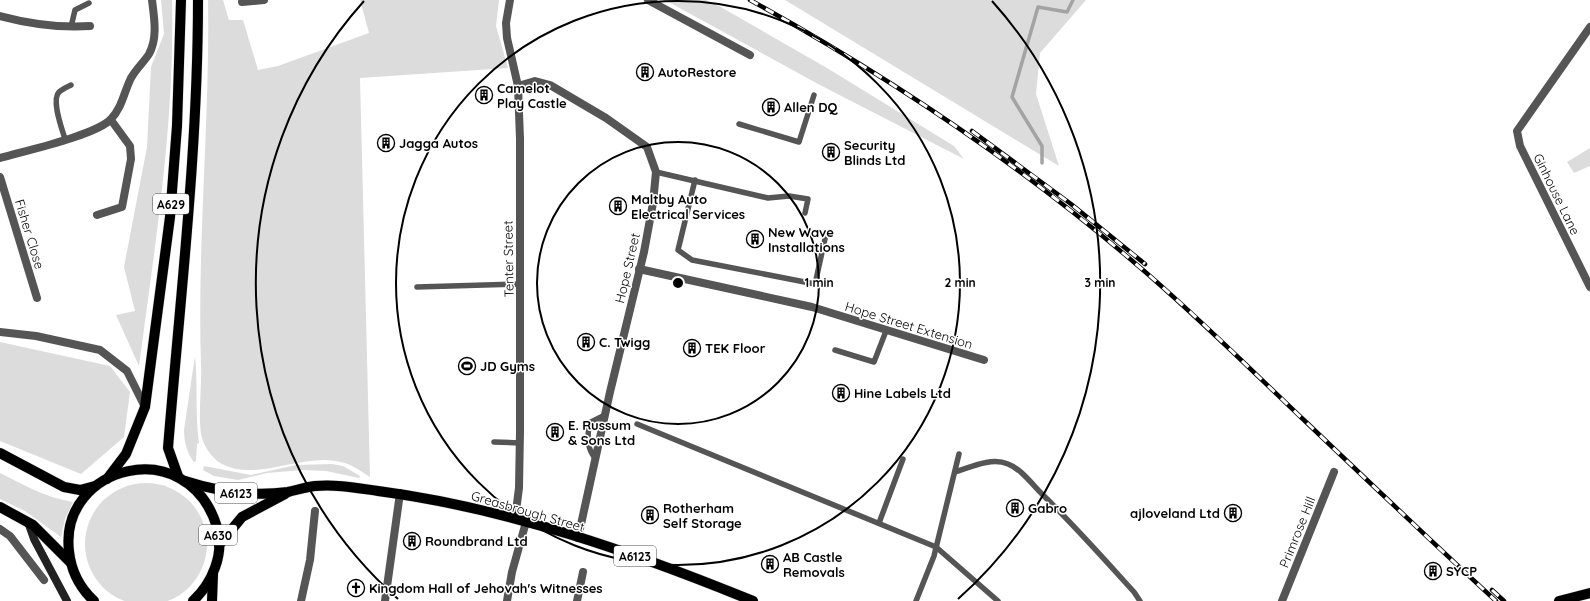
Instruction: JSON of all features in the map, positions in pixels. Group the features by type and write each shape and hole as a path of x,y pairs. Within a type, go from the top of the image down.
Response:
{"main road":[{"name":"A629","path":"107,478 126,454 145,407 170,217 177,126 181,0"},
{"name":"A629","path":"181,479 168,448 195,127 198,0"},
{"name":"A630","path":"0,453 64,487 80,490 98,485"},
{"name":"A630","path":"94,601 84,590 70,562 68,545 70,528 76,511 85,497 98,485 107,478 122,472 139,469 156,470 181,479 196,491 206,502 218,530 219,545 213,574 212,601"},
{"name":"Greasbrough Street","path":"181,479 212,490 246,494 288,492 314,486 340,486 400,493 463,506 526,522 677,570 753,601"},
{"name":"Greasbrough Street","path":"219,545 242,517 288,492"},
{"name":"A630","path":"0,507 33,525 70,562"},
{"name":"A630","path":"193,601 202,592 213,574"},
{"path":"1559,601 1590,593"}],"street":[{"path":"0,158 95,131 111,120 118,109 131,79 149,55 152,47 155,28 152,0"},
{"path":"242,2 264,0"},
{"name":"Tenter Street","path":"510,0 506,23 507,38 518,86 520,284 520,443 519,488 515,519"},
{"path":"648,0 750,55"},
{"path":"0,16 43,26 90,26"},
{"name":"Ginhouse Lane","path":"1590,27 1517,131 1524,153 1590,287"},
{"name":"Hope Street","path":"518,86 535,81 550,85 606,118 647,147 656,172 653,203 640,269 595,458 578,538"},
{"path":"97,215 122,207 130,159 130,146 111,120"},
{"name":"Fisher Close","path":"0,177 37,298"},
{"name":"Hope Street Extension","path":"640,269 812,307 984,360"},
{"path":"0,332 36,336 100,350 127,371 145,407"},
{"name":"Primrose Hill","path":"1282,601 1334,472"},
{"path":"385,601 400,493"},
{"path":"301,601 310,560 315,511"},
{"path":"28,522 34,539 67,601"},
{"path":"507,601 512,572 526,522"},
{"path":"0,529 10,536 44,580"},
{"path":"577,601 583,572"}],"lane":[{"path":"71,27 75,10 89,3"},
{"path":"65,140 56,98 60,91 71,86"},
{"path":"739,124 799,142 814,95"},
{"path":"656,172 768,198 789,196 808,199 805,213"},
{"path":"695,180 678,250 692,260 815,284 825,240"},
{"path":"417,287 520,284"},
{"path":"835,350 874,362 886,331"},
{"path":"595,458 590,452 588,445 589,423 605,415"},
{"path":"637,424 936,547 998,601"},
{"path":"494,442 520,443"},
{"path":"916,601 936,547 959,454"},
{"path":"879,523 903,459"},
{"path":"955,472 980,463 992,462 1007,464 1019,470 1067,518 1134,592 1140,601"}],"shaded area":[{"path":"161,0 172,0 170,92 163,184 139,366 116,315 135,311 124,267 147,147 151,67 164,34"},
{"path":"208,0 223,0 229,20 243,20 258,70 278,66 369,33 360,0 499,0 496,26 508,68 360,78 370,477 348,464 330,460 314,460 267,469 236,469 222,464 214,458 208,451 202,438 200,417 200,319 207,91"},
{"path":"665,0 706,0 719,6 827,68 954,146 964,159 818,84"},
{"path":"785,0 1086,0 1040,53 1036,94 1059,166"},
{"path":"1590,148 1590,166 1574,173 1567,162"},
{"path":"0,342 110,366 130,392 124,437 81,474 0,441"},
{"path":"195,356 199,443 197,444 196,461 194,462 186,447 184,430"},
{"path":"332,464 343,466 360,476 359,478 326,471 303,470 267,473 238,480 214,476 203,470 204,466 251,475 296,465"},
{"path":"0,473 44,494 73,502 65,519 61,537 25,511 0,499"},
{"path":"146,483 169,488 189,501 202,521 207,544 202,567 189,587 169,600 146,605 123,600 103,587 90,567 85,544 90,521 103,501 123,488"}],"waterway":[{"path":"1042,163 1042,146 1012,97 1038,7 1067,12 1073,0"}],"railway":[{"path":"750,0 851,59 950,122 998,156 1091,227 1136,264 1201,322 1496,601"},
{"path":"972,131 1071,204 1145,264"},
{"path":"1492,590 1504,601"}],"place":[{"name":"AutoRestore","path":"645,72"},
{"name":"Camelot Play Castle","path":"484,95"},
{"name":"Allen DQ","path":"771,107"},
{"name":"Jagga Autos","path":"386,143"},
{"name":"Security Blinds Ltd","path":"831,152"},
{"name":"Maltby Auto Electrical Services","path":"618,206"},
{"name":"New Wave Installations","path":"755,239"},
{"name":"C. Twigg","path":"586,342"},
{"name":"TEK Floor","path":"692,348"},
{"name":"JD Gyms","path":"467,366"},
{"name":"Hine Labels Ltd","path":"841,393"},
{"name":"E. Russum & Sons Ltd","path":"555,432"},
{"name":"Gabro","path":"1015,508"},
{"name":"ajloveland Ltd","path":"1233,513"},
{"name":"Rotherham Self Storage","path":"650,515"},
{"name":"Roundbrand Ltd","path":"412,541"},
{"name":"AB Castle Removals","path":"770,564"},
{"name":"SYCP","path":"1433,571"},
{"name":"Kingdom Hall of Jehovah's Witnesses","path":"356,588"}]}
